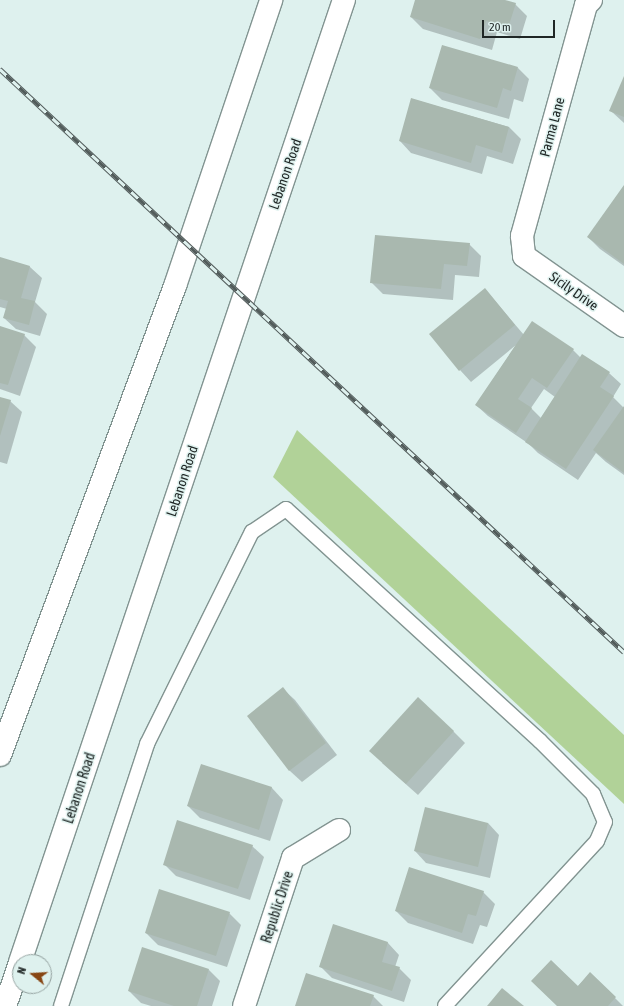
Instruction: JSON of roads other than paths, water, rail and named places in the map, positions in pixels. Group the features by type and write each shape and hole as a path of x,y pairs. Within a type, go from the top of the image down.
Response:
{"main road":[{"path":"0,755 175,286 271,0"},
{"name":"Lebanon Road","path":"23,954 344,0"},
{"name":"Parma Lane","path":"524,256 522,236 586,5 590,0"},
{"name":"Sicily Drive","path":"524,256 624,326"},
{"name":"Republic Drive","path":"244,1006 293,858 338,830"},
{"name":"Lebanon Road","path":"5,1006 12,985"}],"lane":[{"path":"61,1006 147,744 252,532 286,509 540,741 593,794 605,822 597,841 445,1006"}],"railway":[{"path":"0,69 624,652"}]}
